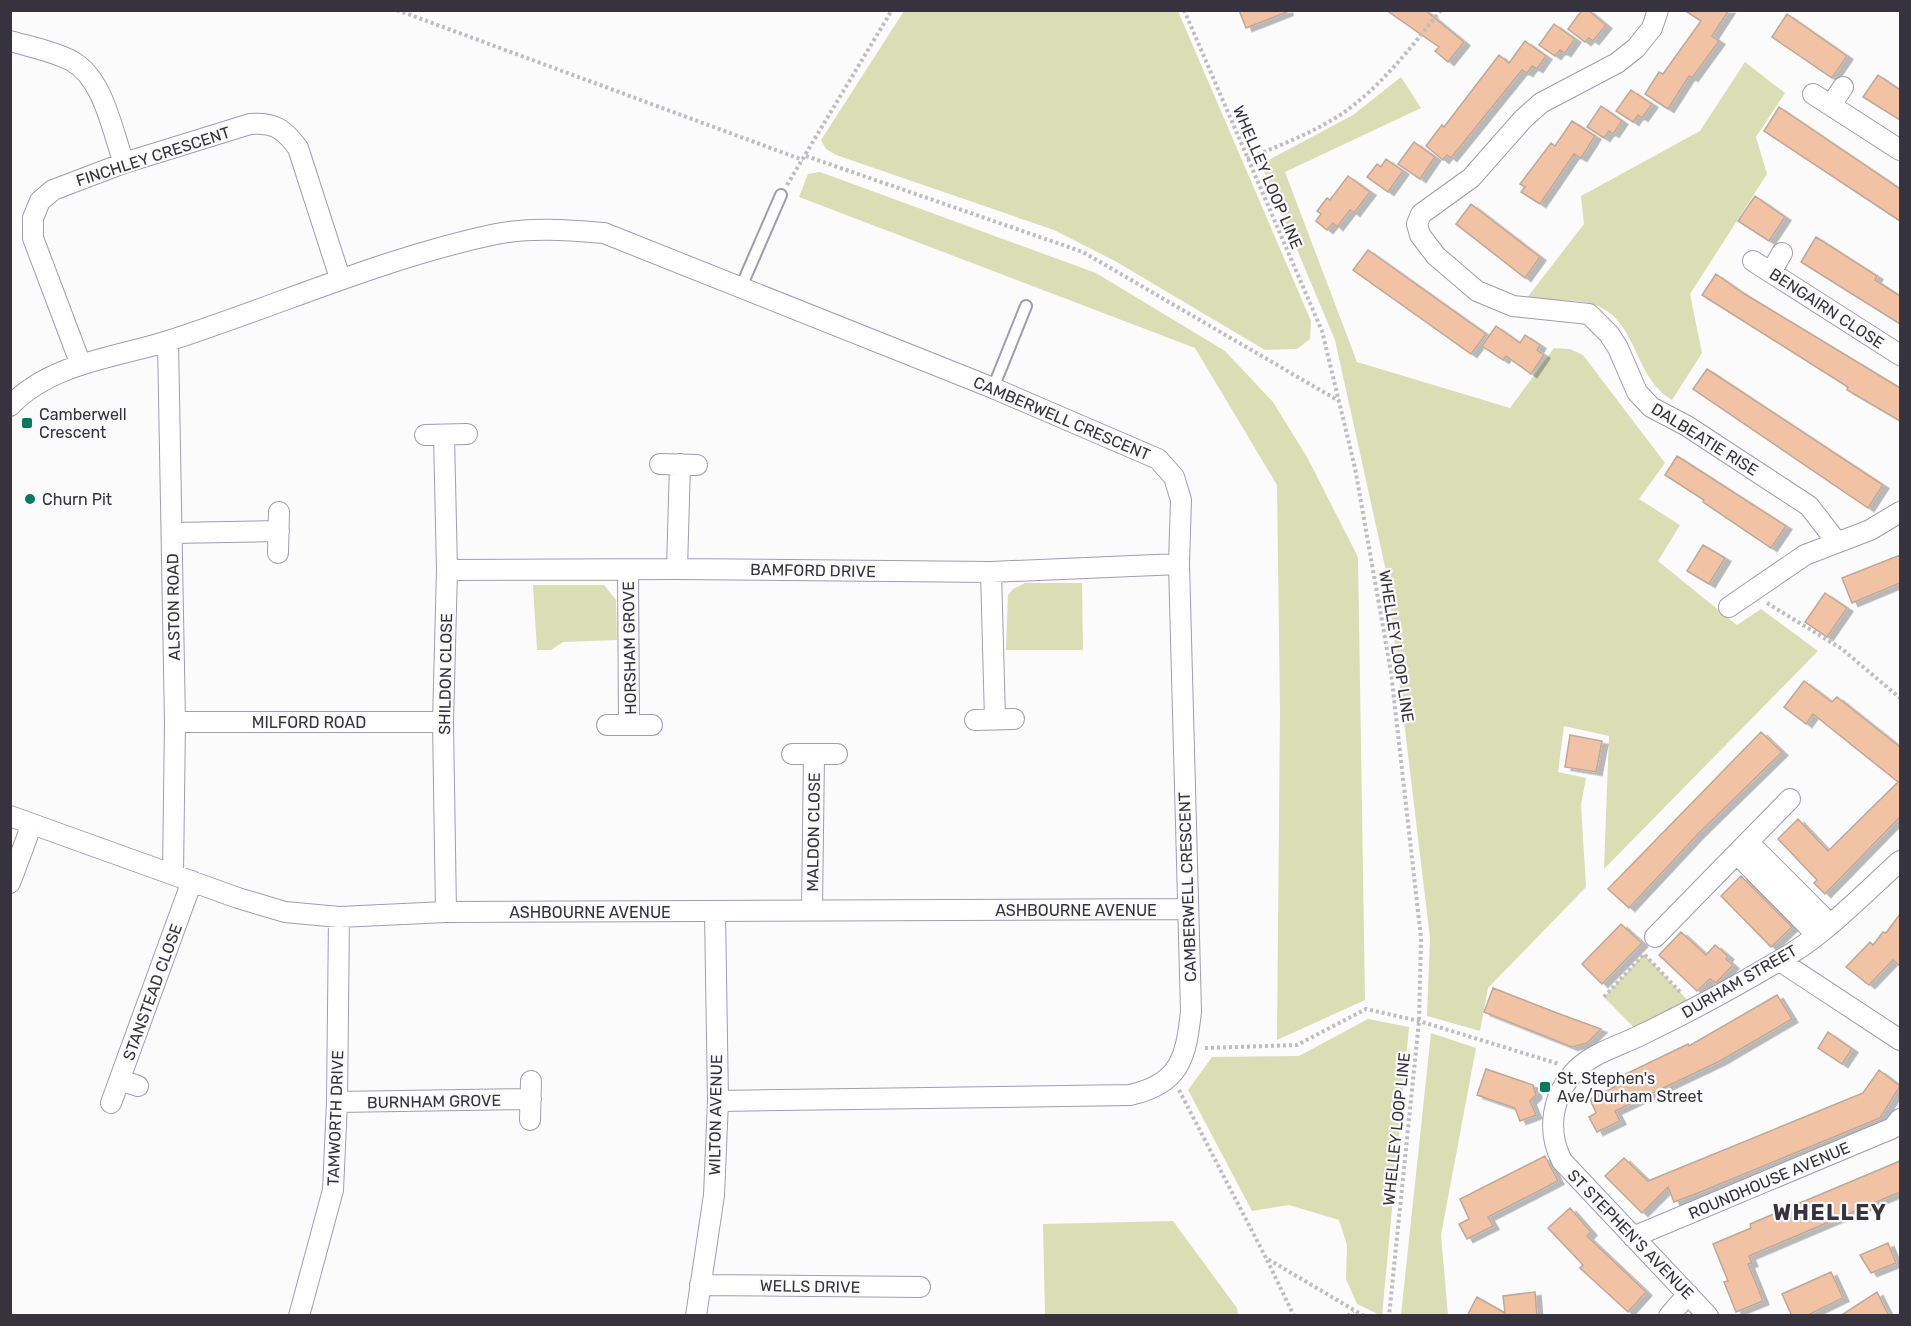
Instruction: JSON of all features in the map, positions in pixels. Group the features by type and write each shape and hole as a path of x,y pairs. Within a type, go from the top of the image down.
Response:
{"street":[{"name":"DALBEATIE RISE","path":"1658,10 1653,28 1636,48 1617,63 1541,103 1522,118 1471,178 1420,214 1417,224 1420,235 1436,256 1477,291 1512,306 1589,314 1614,341 1637,392 1651,407 1687,426 1809,506 1836,541"},
{"path":"10,41 74,62 88,75 98,91 124,163"},
{"path":"1831,105 1843,87"},
{"path":"1812,94 1900,150"},
{"name":"FINCHLEY CRESCENT","path":"81,365 33,238 33,218 40,201 53,190 124,163 250,124 269,123 286,131 298,148 340,278"},
{"name":"CAMBERWELL CRESCENT","path":"10,406 41,380 81,365 168,341 340,278 496,234 540,228 604,232 993,388 1158,459 1174,477 1181,500 1179,564 1191,1011 1187,1048 1172,1076"},
{"path":"1771,272 1782,253"},
{"name":"BENGAIRN CLOSE","path":"1753,261 1900,356"},
{"name":"ALSTON ROAD","path":"168,341 175,722 173,874"},
{"path":"425,435 467,434"},
{"name":"SHILDON CLOSE","path":"444,435 447,570 443,722 446,912"},
{"path":"677,569 679,464"},
{"path":"1729,607 1805,555 1836,541 1870,530 1900,512"},
{"path":"172,532 279,522 278,553"},
{"name":"BAMFORD DRIVE","path":"447,570 677,569 991,572 1179,564"},
{"name":"HORSHAM GROVE","path":"628,570 629,725"},
{"path":"991,572 995,720"},
{"name":"MILFORD ROAD","path":"175,722 443,722"},
{"path":"607,725 652,725"},
{"path":"792,753 837,754"},
{"name":"MALDON CLOSE","path":"812,910 814,754"},
{"path":"1654,938 1790,799"},
{"name":"ASHBOURNE AVENUE","path":"10,816 285,912 339,917 446,912 1187,909"},
{"path":"10,883 32,824"},
{"path":"1743,848 1823,929"},
{"name":"DURHAM STREET","path":"1571,1076 1591,1057 1641,1035 1780,961 1823,929 1900,861"},
{"name":"STANSTEAD CLOSE","path":"111,1102 129,1083 192,881"},
{"name":"WILTON AVENUE","path":"696,1316 714,1195 718,1101 715,912"},
{"name":"TAMWORTH DRIVE","path":"299,1316 333,1190 337,1102 339,917"},
{"path":"1780,961 1900,1040"},
{"path":"718,1101 1130,1095 1152,1090 1172,1076"},
{"name":"ST STEPHEN'S AVENUE","path":"1571,1076 1557,1099 1553,1118 1555,1148 1574,1175 1708,1316"},
{"name":"BURNHAM GROVE","path":"337,1102 531,1090 530,1120"},
{"name":"ROUNDHOUSE AVENUE","path":"1633,1237 1893,1128 1900,1119"},
{"name":"WELLS DRIVE","path":"700,1285 920,1287"},
{"path":"1669,1316 1688,1294"}],"lane":[{"path":"741,287 781,195"},
{"path":"993,388 1026,306"}],"path":[{"path":"397,10 805,158 1083,252 1339,401"},
{"path":"781,195 892,10"},
{"name":"WHELLEY LOOP LINE","path":"1184,10 1322,331 1355,468 1391,672 1421,938 1419,1021 1389,1316"},
{"path":"1247,159 1311,131 1345,111 1391,72 1441,10"},
{"path":"1753,590 1771,606 1842,649 1900,698"},
{"path":"1604,997 1644,954 1694,1007"},
{"path":"1187,1048 1297,1046 1366,1010 1419,1021 1571,1076"},
{"path":"1172,1076 1294,1316"},
{"path":"1266,1258 1364,1316"},
{"path":"1348,1316 1353,1311"}],"green space":[{"path":"904,11 1178,11 1311,321 1310,339 1297,349 1265,350 1115,261 1054,230 836,155 826,149 821,140"},
{"path":"1745,62 1785,93 1756,137 1767,174 1690,294 1702,353 1672,400 1651,380 1623,328 1604,309 1585,302 1526,299 1584,224 1581,196 1700,131"},
{"path":"1401,77 1421,108 1285,172 1357,362 1510,408 1554,348 1570,349 1583,355 1665,463 1639,499 1680,525 1658,561 1737,625 1761,609 1818,651 1604,869 1609,736 1564,726 1558,772 1586,778 1581,805 1586,887 1488,988 1480,1031 1427,1016 1430,938 1386,571 1335,340 1261,164 1353,115"},
{"path":"820,172 1096,273 1225,351 1273,402 1307,457 1358,557 1365,1000 1277,1040 1280,711 1277,485 1195,348 799,197 808,174"},
{"path":"1025,583 1082,583 1083,650 1006,650 1008,595 1013,589"},
{"path":"533,585 604,585 616,600 617,640 563,642 551,650 537,650"},
{"path":"1644,954 1694,1007 1641,1035 1604,997"},
{"path":"1368,1019 1409,1027 1382,1316 1357,1304 1346,1279 1347,1245 1339,1220 1289,1205 1252,1211 1188,1090 1212,1057 1299,1056"},
{"path":"1431,1033 1476,1048 1441,1235 1448,1315 1401,1315"},
{"path":"1173,1221 1237,1308 1238,1315 1045,1315 1043,1224"}],"building":[{"path":"1239,10 1287,10 1287,12 1246,28"},
{"path":"1386,10 1425,10 1464,42 1448,62 1435,51 1439,47"},
{"path":"1582,10 1588,10 1606,25 1593,41 1589,38 1585,42 1568,29"},
{"path":"1684,10 1729,10 1712,36 1719,41 1692,78 1689,76 1668,109 1645,94 1659,72 1663,74 1701,21"},
{"path":"1787,14 1847,56 1832,78 1772,37"},
{"path":"1554,24 1575,39 1565,53 1560,50 1555,56 1539,45"},
{"path":"1525,41 1546,56 1537,69 1532,66 1527,73 1522,70 1451,158 1447,155 1443,160 1426,146 1442,125 1444,127 1499,55 1509,63"},
{"path":"1878,75 1900,90 1900,120 1863,97"},
{"path":"1631,90 1652,104 1642,118 1638,115 1633,122 1616,111"},
{"path":"1601,106 1622,121 1613,134 1609,131 1604,138 1587,127"},
{"path":"1779,107 1900,189 1900,221 1764,131"},
{"path":"1572,121 1595,136 1581,158 1574,154 1540,204 1521,192 1525,187 1520,184 1551,143 1555,146"},
{"path":"1414,142 1435,157 1420,179 1398,164"},
{"path":"1386,159 1403,171 1388,192 1367,177 1377,164 1381,167"},
{"path":"1348,176 1370,192 1354,213 1350,210 1337,227 1333,223 1327,230 1316,221 1321,214 1317,211 1327,198 1330,200"},
{"path":"1755,196 1785,217 1769,241 1738,221"},
{"path":"1471,204 1540,257 1525,278 1456,224"},
{"path":"1816,237 1877,276 1875,280 1900,296 1900,324 1801,262"},
{"path":"1368,250 1486,334 1471,354 1353,270"},
{"path":"1716,274 1743,293 1900,388 1900,421 1847,390 1848,387 1702,295"},
{"path":"1496,326 1520,343 1525,335 1540,345 1537,350 1544,355 1531,374 1506,356 1503,360 1482,346"},
{"path":"1707,369 1883,485 1868,508 1693,389"},
{"path":"1677,456 1786,526 1771,548 1665,475"},
{"path":"1703,545 1725,558 1709,584 1687,571"},
{"path":"1900,555 1900,583 1852,603 1842,578"},
{"path":"1825,593 1847,608 1827,637 1805,622"},
{"path":"1804,681 1832,702 1837,697 1900,747 1900,817 1825,894 1814,883 1817,880 1778,839 1798,819 1828,851 1898,782 1813,714 1806,724 1784,707"},
{"path":"1761,732 1782,752 1698,834 1629,908 1608,889"},
{"path":"1570,735 1602,741 1596,772 1565,767"},
{"path":"1741,876 1792,927 1771,947 1721,896"},
{"path":"1900,914 1900,966 1893,960 1869,985 1846,967 1870,942 1873,945 1883,932 1886,933"},
{"path":"1621,924 1642,943 1602,984 1582,964"},
{"path":"1681,932 1706,955 1715,945 1728,956 1726,959 1733,965 1716,983 1710,979 1697,991 1659,955"},
{"path":"1493,988 1601,1029 1587,1043 1572,1047 1484,1012"},
{"path":"1777,995 1792,1019 1720,1061 1615,1111 1620,1121 1597,1132 1589,1117 1596,1113 1590,1099 1616,1086 1613,1080 1688,1044 1689,1046"},
{"path":"1828,1032 1852,1049 1842,1064 1818,1048"},
{"path":"1486,1069 1533,1085 1536,1095 1530,1101 1536,1115 1520,1121 1515,1108 1477,1095"},
{"path":"1879,1070 1900,1086 1880,1118 1698,1193 1674,1202 1668,1187 1642,1213 1605,1176 1624,1158 1648,1181 1863,1093"},
{"path":"1545,1156 1558,1181 1488,1217 1493,1226 1467,1239 1459,1224 1469,1219 1460,1199"},
{"path":"1900,1161 1900,1192 1749,1256 1752,1263 1748,1264 1763,1301 1736,1312 1724,1282 1728,1281 1713,1244 1751,1228 1750,1224"},
{"path":"1570,1208 1591,1232 1587,1236 1646,1292 1628,1312 1580,1268 1583,1265 1548,1228"},
{"path":"1888,1243 1896,1263 1871,1273 1860,1255"},
{"path":"1831,1272 1843,1298 1806,1316 1792,1316 1782,1294"},
{"path":"1535,1292 1537,1316 1467,1316 1477,1297 1505,1313 1503,1296"},
{"path":"1877,1292 1889,1316 1840,1316"}],"place":[{"name":"Camberwell Crescent","path":"27,423"},
{"name":"Churn Pit","path":"30,499"},
{"name":"St. Stephen's Ave/Durham Street","path":"1545,1087"}],"district":[{"name":"WHELLEY","path":"1830,1212"}]}
